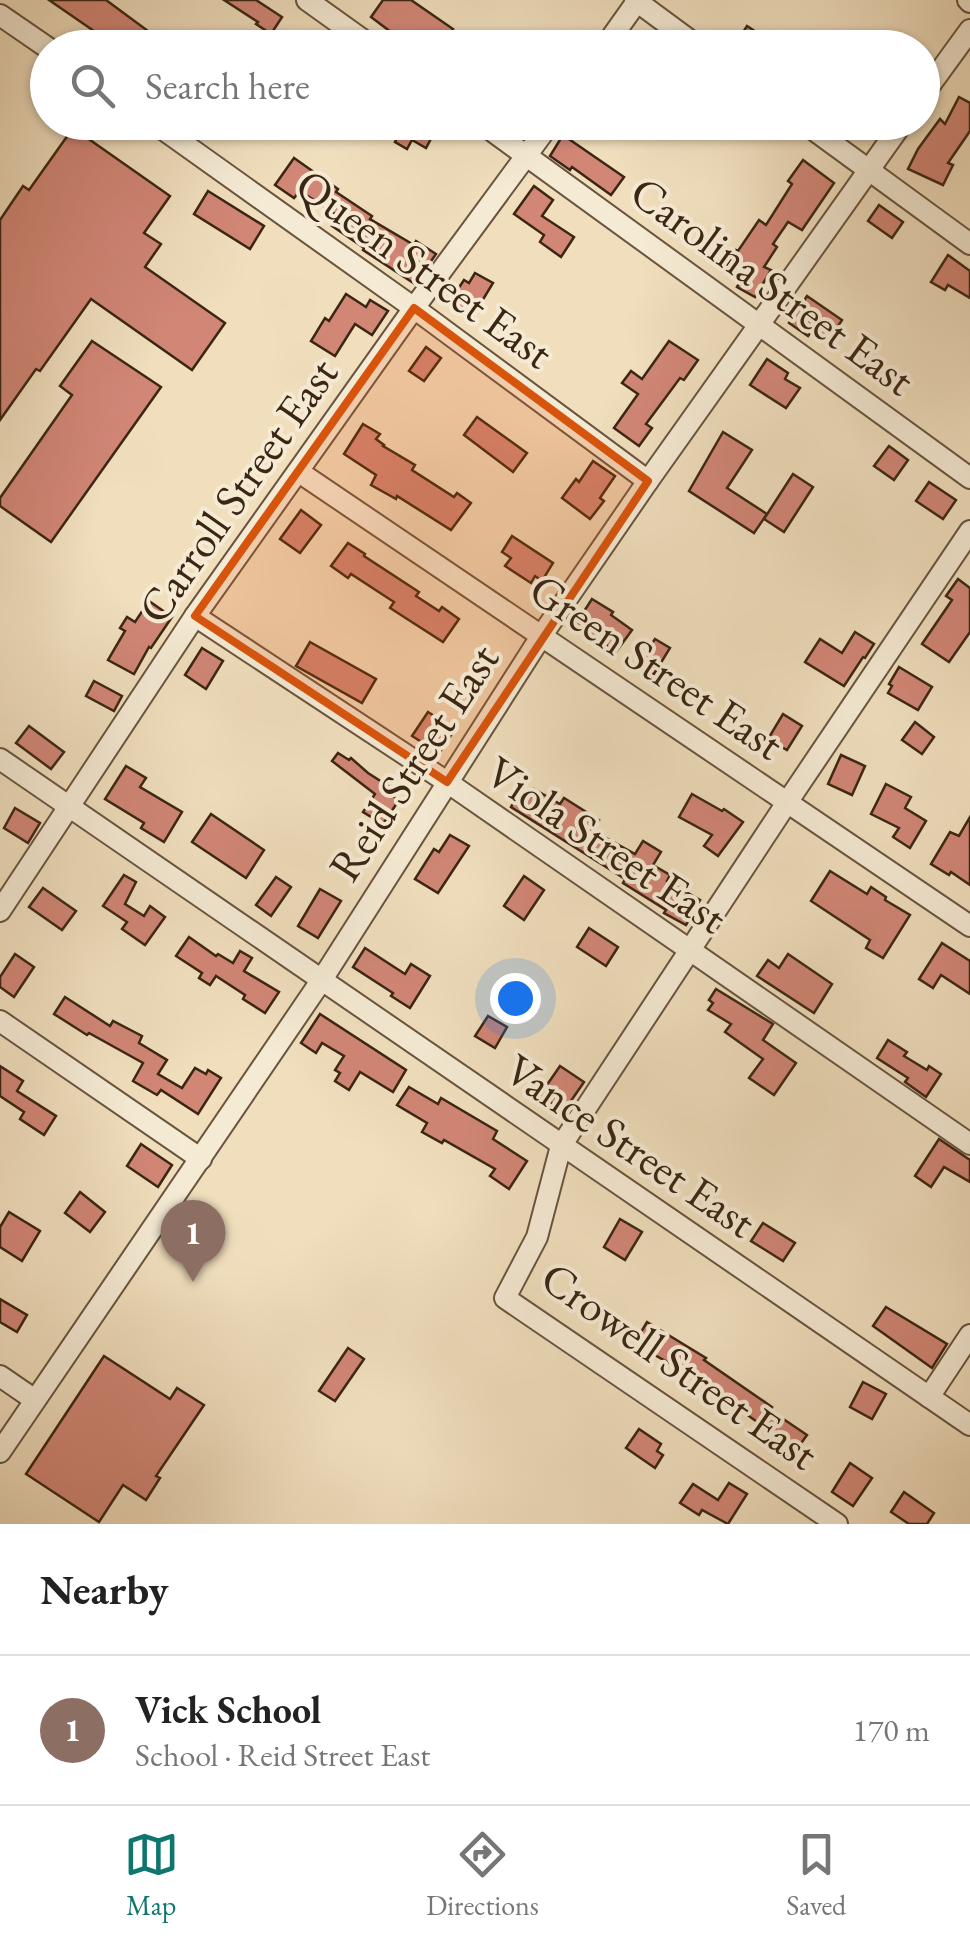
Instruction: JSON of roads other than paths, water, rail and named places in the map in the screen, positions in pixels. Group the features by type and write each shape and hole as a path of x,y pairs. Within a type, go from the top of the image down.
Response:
{"street":[{"path":"307,0 349,30"},
{"path":"616,30 636,0 676,30"},
{"path":"0,15 30,36"},
{"path":"940,71 970,30"},
{"name":"Queen Street East","path":"178,140 648,481"},
{"name":"Carolina Street East","path":"505,140 970,478"},
{"name":"Carroll Street East","path":"0,911 195,616 539,140"},
{"path":"828,140 970,244"},
{"name":"Reid Street East","path":"0,1452 321,981 542,635 890,140"},
{"name":"Green Street East","path":"298,472 970,926"},
{"path":"561,1146 970,531"},
{"name":"Viola Street East","path":"195,616 447,782 970,1144"},
{"name":"Vance Street East","path":"0,759 970,1424"},
{"path":"0,1021 201,1158"},
{"name":"Crowell Street East","path":"561,1146 537,1236 506,1298 837,1524"},
{"path":"929,1397 970,1335"},
{"path":"0,1376 36,1400"}],"place":[{"name":"Vick School","path":"193,1282"}]}
